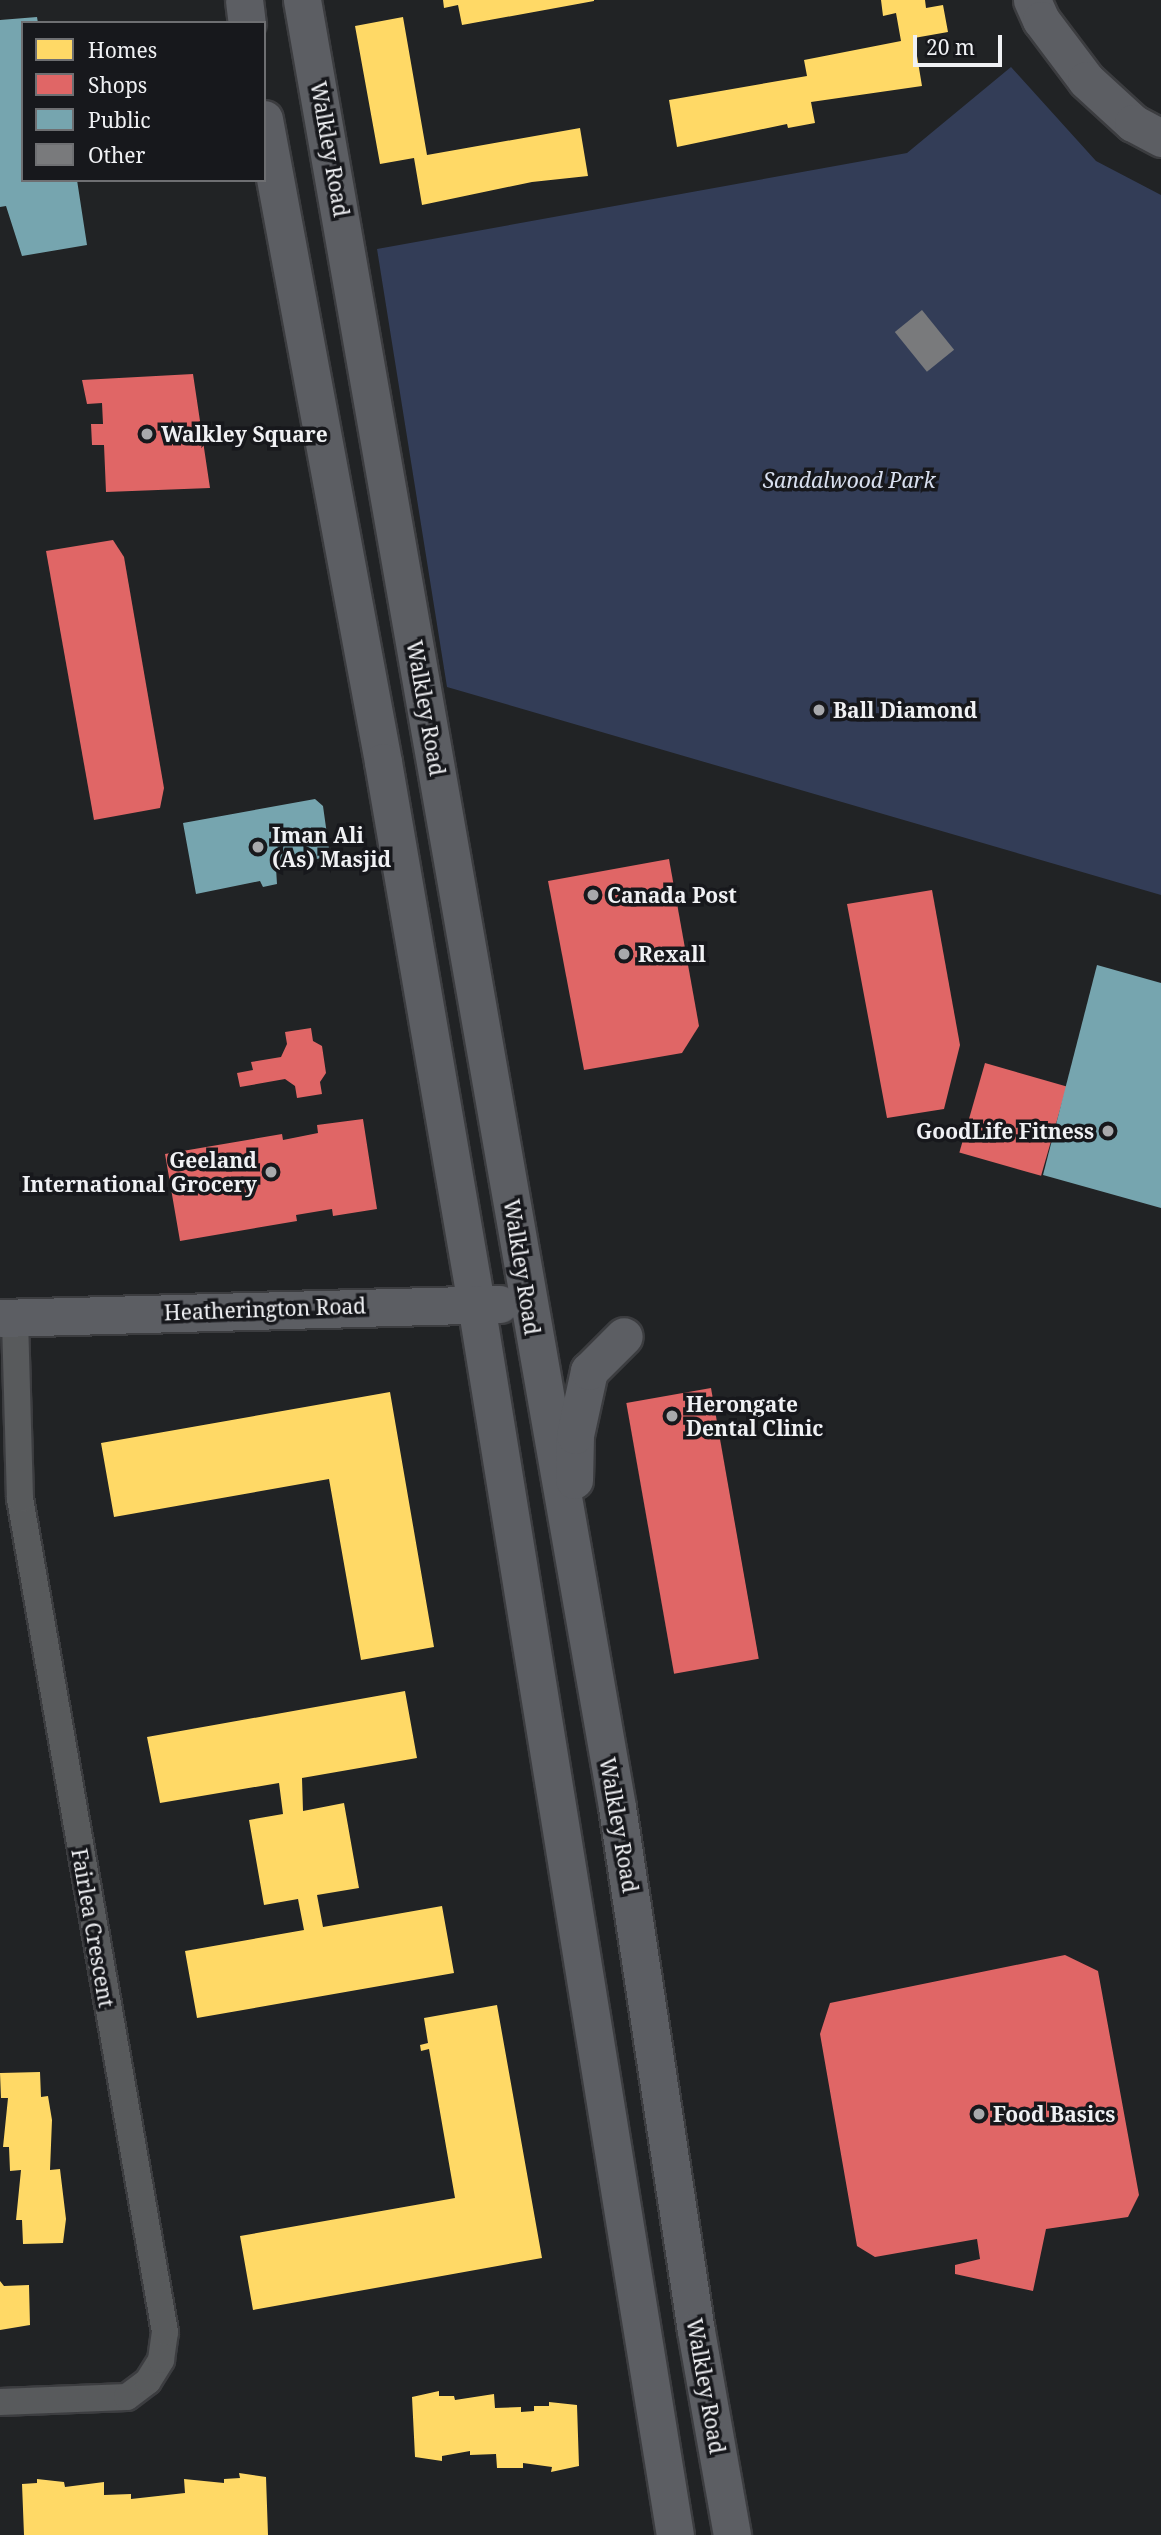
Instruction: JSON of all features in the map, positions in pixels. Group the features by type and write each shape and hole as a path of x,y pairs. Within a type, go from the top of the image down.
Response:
{"main road":[{"path":"244,0 247,21"},
{"name":"Walkley Road","path":"302,0 645,1976 696,2331 732,2535"},
{"path":"1032,0 1041,20 1086,80 1133,123 1161,138"},
{"path":"266,131 383,762 476,1304 675,2535"},
{"name":"Heatherington Road","path":"7,1318 530,1304"},
{"path":"572,1550 580,1400 589,1371 624,1336"}],"street":[{"name":"Fairlea Crescent","path":"0,2402 127,2397 148,2381 160,2360 165,2332 20,1499 7,1318"}],"green space":[{"name":"Sandalwood Park","path":"1011,67 1096,161 1161,195 1161,895 447,687 377,249 907,153"}],"building: Homes":[{"path":"443,0 594,1 462,25 458,5 444,8"},
{"path":"881,0 925,0 926,8 943,5 948,32 914,38 922,86 811,102 815,123 788,128 787,124 677,147 669,100 807,76 804,60 901,41 896,13 883,16"},
{"path":"403,17 427,155 580,128 588,176 532,182 422,205 414,158 380,164 355,26"},
{"path":"390,1392 434,1647 361,1660 329,1479 114,1517 101,1443"},
{"path":"405,1691 417,1758 302,1778 303,1811 344,1803 359,1888 317,1895 323,1927 442,1906 454,1973 197,2018 185,1951 304,1930 298,1899 264,1905 249,1820 283,1814 279,1783 160,1803 147,1737"},
{"path":"497,2005 542,2258 253,2310 240,2236 455,2198 429,2049 421,2051 420,2045 428,2043 424,2018"},
{"path":"40,2072 41,2097 48,2096 52,2120 50,2170 60,2169 66,2219 63,2243 23,2244 22,2220 16,2220 21,2170 10,2171 9,2147 3,2147 8,2098 1,2098 0,2073"},
{"path":"0,2281 4,2286 29,2285 30,2325 0,2330"},
{"path":"439,2391 439,2396 454,2396 455,2400 494,2394 495,2408 521,2407 521,2412 534,2411 534,2406 549,2406 549,2402 577,2405 579,2466 551,2472 552,2467 523,2463 523,2468 497,2468 496,2454 470,2455 470,2451 442,2456 442,2461 415,2457 412,2397"},
{"path":"239,2473 266,2477 268,2535 24,2535 22,2484 37,2483 37,2479 64,2482 65,2487 104,2482 104,2495 131,2494 131,2499 185,2493 184,2479 224,2483 224,2479 240,2478"}],"building: Shops":[{"name":"Walkley Square","path":"193,374 210,488 106,492 104,445 92,445 91,424 103,424 102,403 87,404 82,380"},
{"path":"113,540 124,557 164,788 160,808 94,820 46,551"},
{"name":"Rexall","path":"669,859 699,1026 682,1053 584,1070 548,881"},
{"path":"932,890 960,1045 944,1109 887,1118 847,904"},
{"path":"311,1028 313,1041 322,1046 326,1073 320,1082 322,1094 297,1098 295,1086 285,1079 240,1087 237,1073 253,1070 251,1062 281,1057 287,1044 285,1032"},
{"path":"985,1063 1067,1086 1041,1176 959,1152"},
{"name":"Geeland International Grocery","path":"363,1119 377,1209 333,1216 332,1209 296,1215 297,1221 180,1241 165,1154 282,1134 283,1140 318,1133 317,1125"},
{"path":"711,1388 759,1659 674,1674 626,1403"},
{"name":"Food Basics","path":"1065,1955 1098,1971 1139,2195 1128,2217 1046,2229 1033,2291 955,2274 955,2265 980,2259 977,2239 875,2257 857,2246 820,2034 830,2003"}],"building: Public":[{"path":"37,17 38,21 21,21 21,182 77,182 87,245 22,256 6,206 0,207 0,20"},
{"name":"Iman Ali (As) Masjid","path":"315,799 323,806 330,856 276,868 277,884 263,887 260,881 196,894 183,823"},
{"name":"GoodLife Fitness","path":"1097,965 1161,983 1161,1208 1043,1175"}],"building: Other":[{"path":"922,310 954,350 927,372 895,332"}],"place":[{"name":"Walkley Square","path":"147,434"},
{"name":"Ball Diamond","path":"819,710"},
{"name":"Iman Ali (As) Masjid","path":"258,847"},
{"name":"Canada Post","path":"593,895"},
{"name":"Rexall","path":"624,954"},
{"name":"GoodLife Fitness","path":"1108,1131"},
{"name":"Geeland International Grocery","path":"271,1172"},
{"name":"Herongate Dental Clinic","path":"672,1416"},
{"name":"Food Basics","path":"979,2114"}]}
